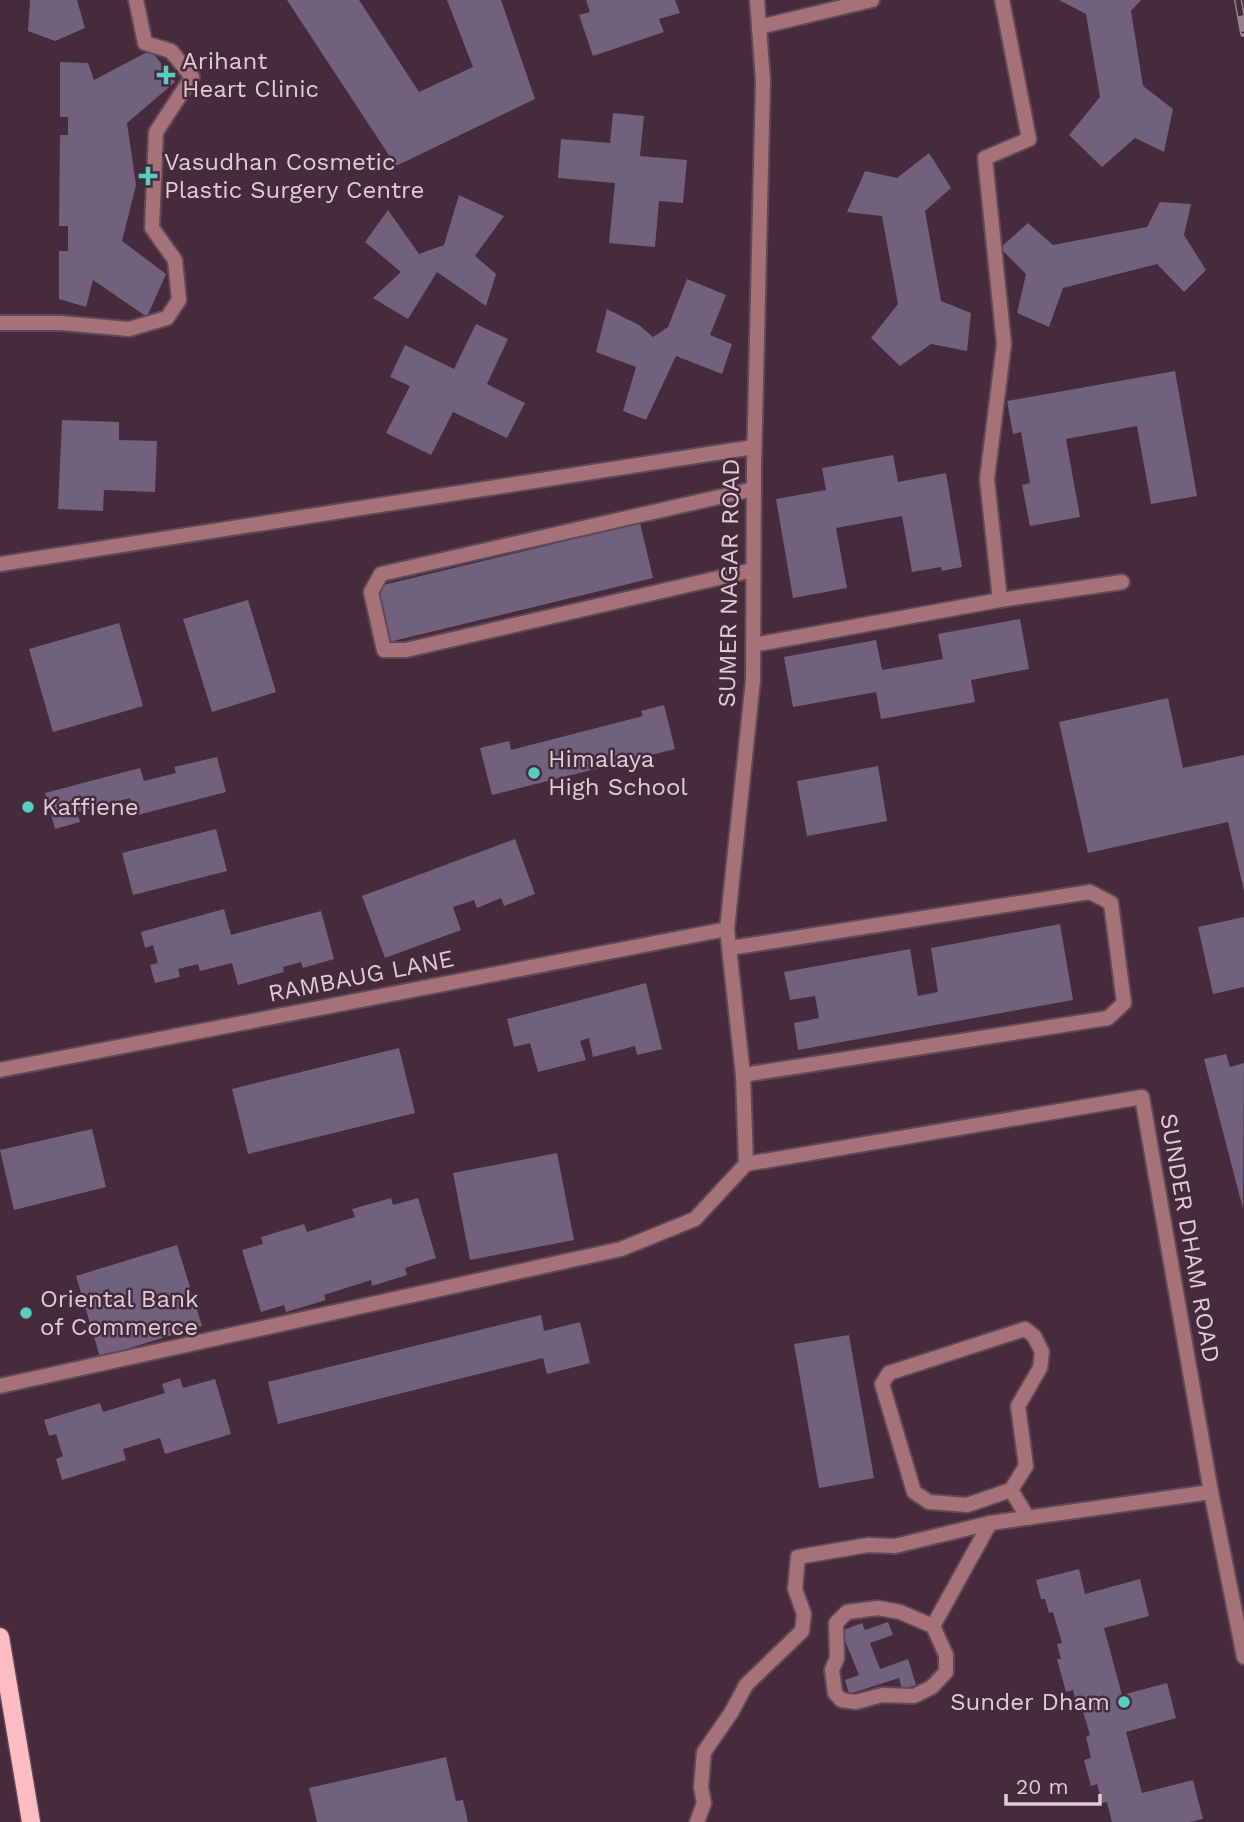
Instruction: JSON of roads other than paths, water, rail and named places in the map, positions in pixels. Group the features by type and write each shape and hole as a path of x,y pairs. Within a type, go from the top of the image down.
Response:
{"main road":[{"path":"0,1637 31,1822"}],"street":[{"path":"0,323 61,323 129,329 167,318 179,300 175,260 152,228 156,132 192,77 171,51 145,43 135,0"},
{"name":"SUMER NAGAR ROAD","path":"746,1164 743,1075 727,929 753,680 754,447 763,81 757,0"},
{"path":"759,27 872,0"},
{"path":"1000,600 987,480 1004,344 985,158 1029,139 1002,0"},
{"path":"0,564 754,447"},
{"path":"754,489 381,574 371,593 384,650 406,650 754,570"},
{"path":"753,645 1000,600 1122,582"},
{"path":"730,948 1090,892 1111,903 1124,1003 1108,1018 743,1075"},
{"name":"RAMBAUG LANE","path":"1,1069 727,929"},
{"name":"SUNDER DHAM ROAD","path":"746,1164 1142,1097 1211,1492 1244,1657"},
{"path":"0,1386 621,1249 695,1219 746,1164"},
{"path":"1025,1329 1034,1336 1042,1352 1040,1367 1017,1406 1026,1466 1011,1490 967,1505 929,1503 914,1492 882,1384 889,1373 1025,1329"},
{"path":"1011,1490 1028,1518"},
{"path":"697,1822 704,1803 701,1787 704,1752 731,1713 746,1685 802,1631 804,1614 795,1589 798,1558 868,1545 895,1546 990,1523 1211,1492"},
{"path":"933,1626 990,1523"},
{"path":"878,1608 900,1612 933,1626 946,1655 946,1672 932,1687 914,1696 882,1695 856,1702 841,1700 835,1693 832,1670 837,1658 836,1623 847,1612 878,1608"}],"railway":[{"path":"1238,0 1244,33"}],"place":[{"name":"Arihant Heart Clinic","path":"166,75"},
{"name":"Vasudhan Cosmetic Plastic Surgery Centre","path":"148,176"},
{"name":"Himalaya High School","path":"534,773"},
{"name":"Kaffiene","path":"28,807"},
{"name":"Oriental Bank of Commerce","path":"26,1313"},
{"name":"Sunder Dham","path":"1124,1702"}]}
